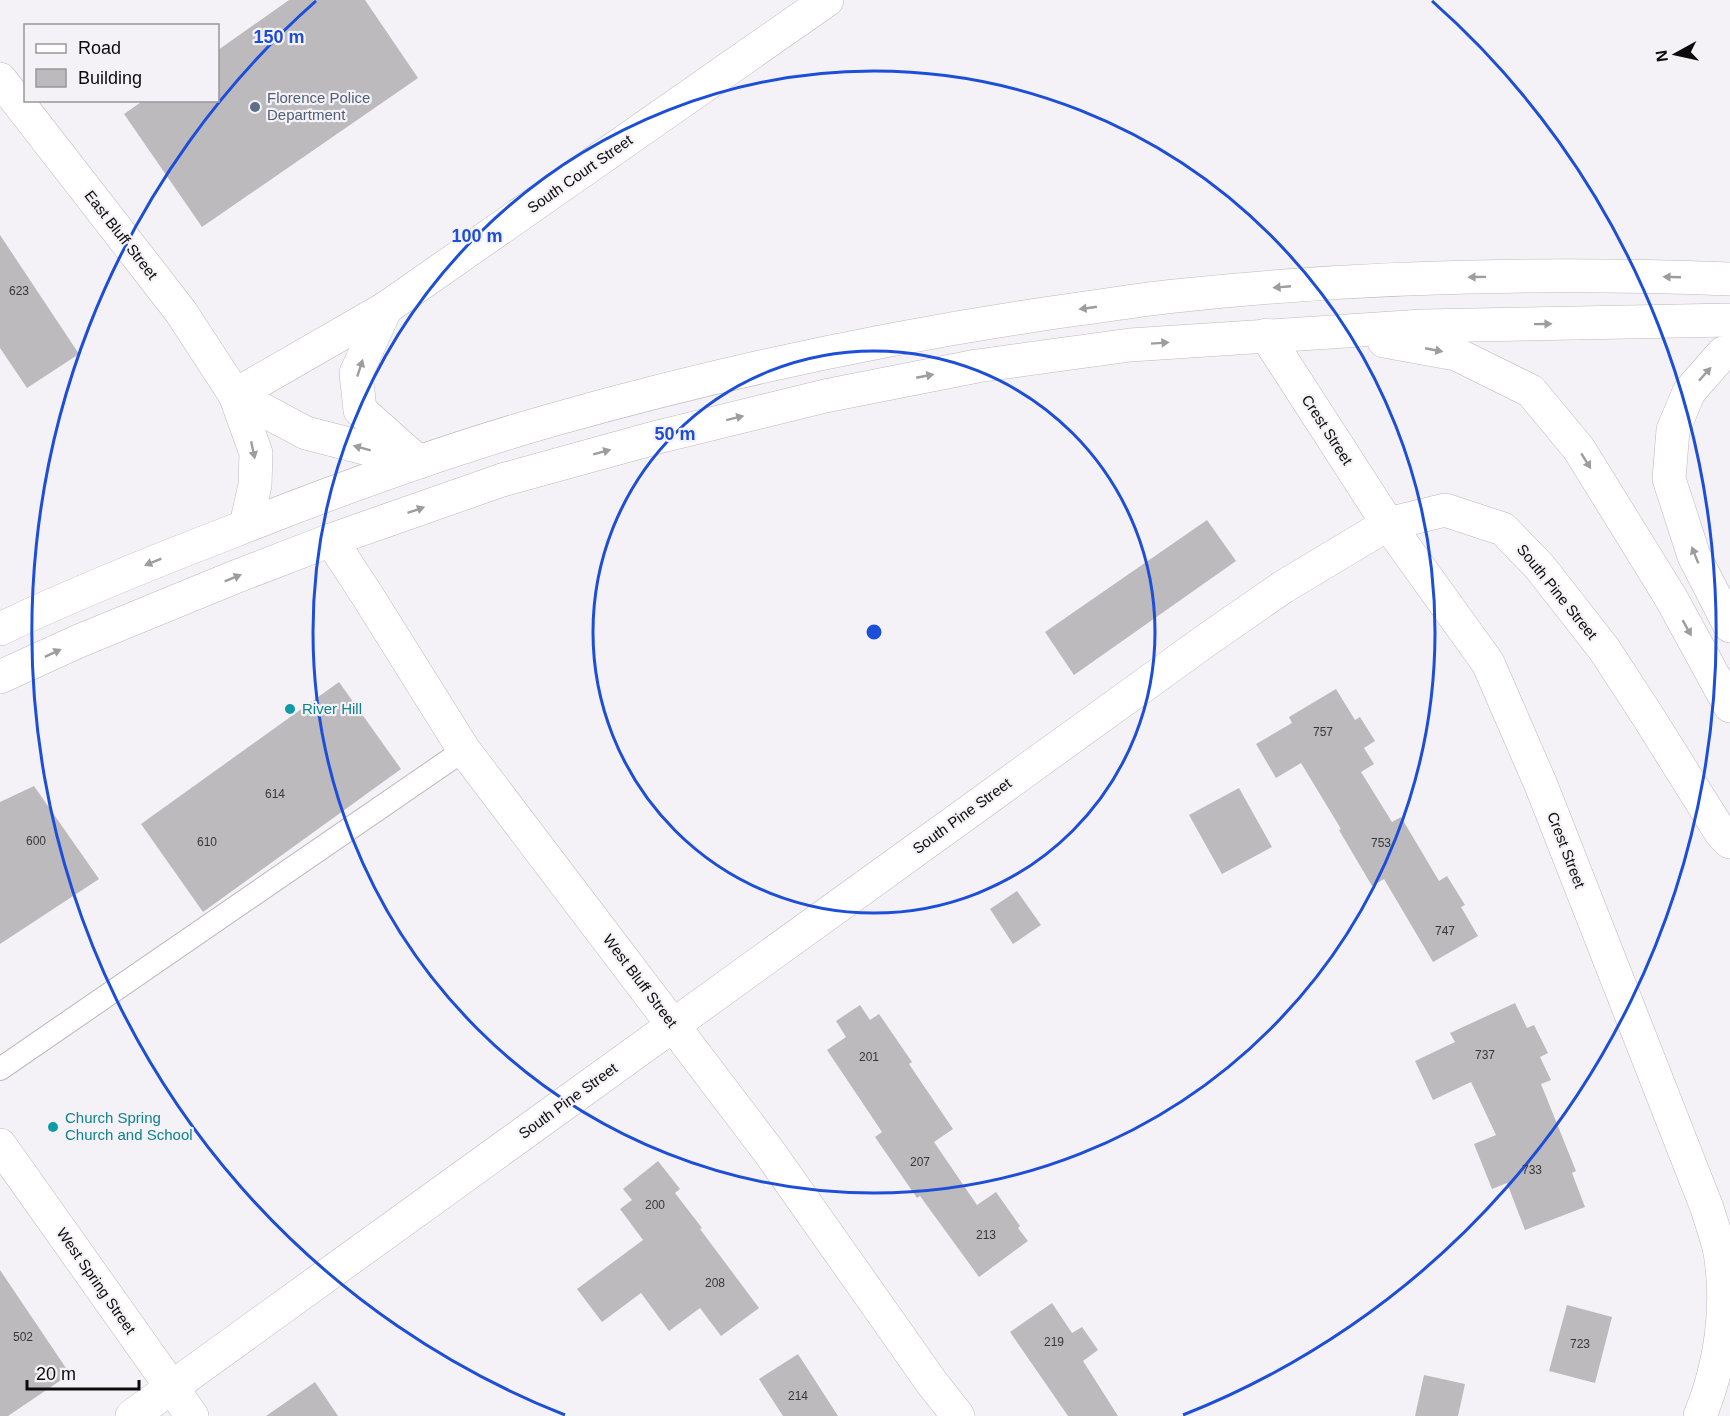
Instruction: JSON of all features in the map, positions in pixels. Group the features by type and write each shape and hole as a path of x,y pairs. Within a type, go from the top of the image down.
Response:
{"main road":[{"name":"South Court Street","path":"235,395 386,308 827,0"},
{"name":"East Bluff Street","path":"0,79 181,312 235,395 256,453 255,485 246,525"},
{"path":"0,629 122,574 305,502 419,462 550,420 682,385 859,345 1016,318 1173,296 1309,284 1445,278 1627,275 1730,279"},
{"path":"386,308 356,373 360,410 419,462"},
{"path":"0,677 78,641 235,577 331,540 502,480 658,437 825,396 977,366 1130,345 1423,326 1730,320"},
{"path":"1335,331 1456,354 1531,391 1579,449 1671,598 1730,706"},
{"name":"Crest Street","path":"1266,335 1388,524 1488,663 1541,785 1707,1208 1720,1251 1724,1296 1720,1344 1711,1390 1701,1416"},
{"path":"1730,351 1723,353 1689,392 1673,430 1669,479 1694,556 1730,626"},
{"path":"235,395 306,433 419,462"},
{"name":"South Pine Street","path":"132,1416 1208,639 1283,587 1388,524 1445,510 1503,529 1539,566 1604,649 1727,842"},
{"name":"West Bluff Street","path":"331,540 368,595 464,750 770,1153 932,1383 958,1416"},
{"name":"West Spring Street","path":"0,1145 192,1416"}],"lane":[{"path":"0,1069 464,750"}],"building":[{"name":"Florence Police Department","path":"289,0 365,0 418,78 202,227 124,114 141,102 219,102 219,49"},
{"path":"0,235 79,354 27,388 0,348"},
{"path":"1207,520 1236,561 1074,675 1045,632"},
{"path":"339,682 401,769 203,912 141,824"},
{"path":"1336,689 1355,720 1360,717 1375,741 1364,748 1374,764 1361,772 1392,822 1401,817 1439,881 1447,876 1465,905 1461,907 1478,936 1433,962 1384,879 1372,886 1301,763 1276,778 1256,744 1292,723 1289,717"},
{"path":"34,786 99,879 0,944 0,802"},
{"path":"1239,788 1272,847 1222,874 1189,815"},
{"path":"1017,891 1041,925 1013,944 990,909"},
{"path":"1515,1003 1527,1028 1534,1025 1548,1053 1540,1057 1551,1080 1541,1084 1576,1171 1572,1173 1585,1207 1525,1230 1507,1183 1492,1189 1474,1144 1496,1135 1471,1082 1433,1100 1415,1061 1455,1042 1450,1033"},
{"path":"860,1005 870,1020 879,1014 912,1062 909,1064 953,1129 934,1142 977,1205 996,1192 1028,1241 979,1277 920,1196 917,1198 875,1137 882,1132 827,1050 846,1037 836,1021"},
{"path":"658,1161 680,1189 675,1193 759,1308 721,1336 700,1308 669,1331 641,1293 602,1322 577,1289 643,1240 620,1209 632,1200 623,1189"},
{"path":"0,1270 70,1374 8,1416 0,1416"},
{"path":"1052,1303 1072,1333 1082,1327 1098,1350 1083,1361 1118,1416 1068,1416 1010,1332"},
{"path":"1567,1305 1612,1317 1595,1383 1549,1371"},
{"path":"798,1354 838,1416 783,1416 759,1379"},
{"path":"1424,1375 1465,1384 1458,1416 1415,1416"},
{"path":"315,1382 338,1416 266,1416"}],"place":[{"name":"Florence Police Department","path":"255,107"},
{"name":"River Hill","path":"290,709"},
{"name":"Church Spring Church and School","path":"53,1127"}]}
